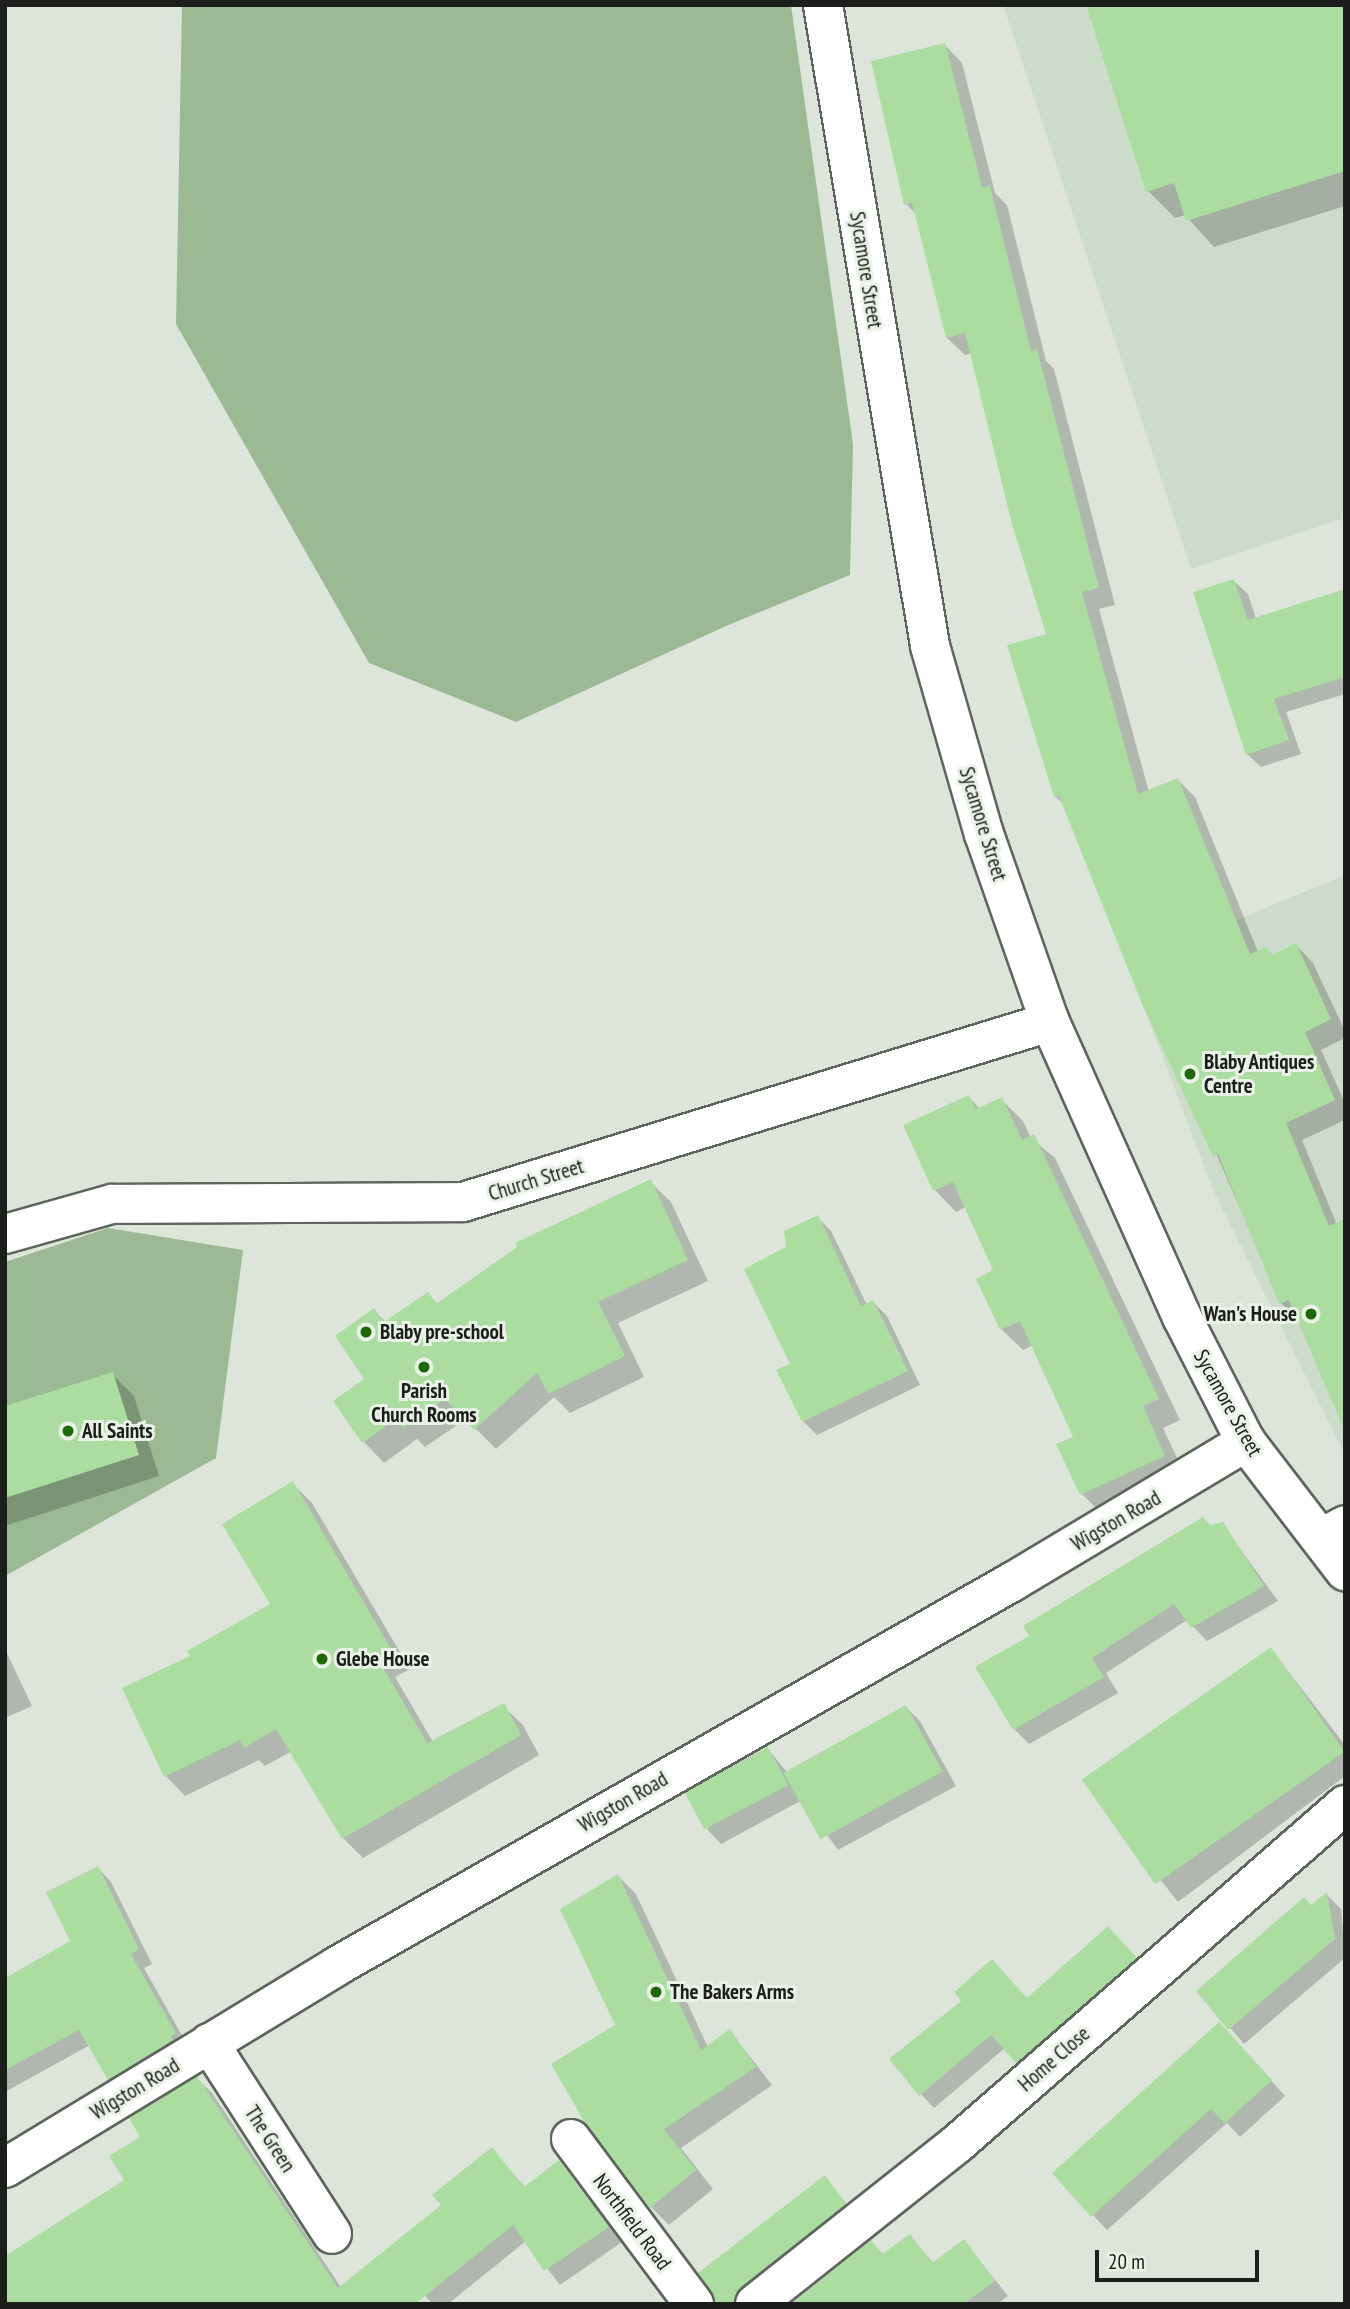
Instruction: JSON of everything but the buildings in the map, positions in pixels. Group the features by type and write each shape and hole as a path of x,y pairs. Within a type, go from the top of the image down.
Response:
{"street":[{"name":"Sycamore Street","path":"823,5 930,646 984,834 1050,1022 1182,1317 1246,1443 1333,1532 1345,1571"},
{"name":"Church Street","path":"5,1234 112,1204 463,1202 1050,1022"},
{"name":"Wigston Road","path":"5,2168 209,2043 1246,1443"},
{"name":"Home Close","path":"755,2304 958,2143 1345,1805"},
{"name":"The Green","path":"209,2043 332,2234"},
{"name":"Northfield Road","path":"571,2139 694,2304"}],"shaded area":[{"path":"1003,5 1345,5 1345,518 1191,569"},
{"path":"1345,875 1345,1455 1213,1190 1128,965"}],"green space":[{"path":"182,5 791,5 853,444 850,575 726,626 516,722 369,663 176,324"},
{"path":"108,1228 243,1250 216,1458 5,1576 5,1262"}],"place":[{"name":"Blaby Antiques Centre","path":"1190,1074"},
{"name":"Wan's House","path":"1311,1314"},
{"name":"Blaby pre-school","path":"366,1332"},
{"name":"Parish Church Rooms","path":"424,1367"},
{"name":"All Saints","path":"68,1431"},
{"name":"Glebe House","path":"322,1659"},
{"name":"The Bakers Arms","path":"656,1992"}]}
